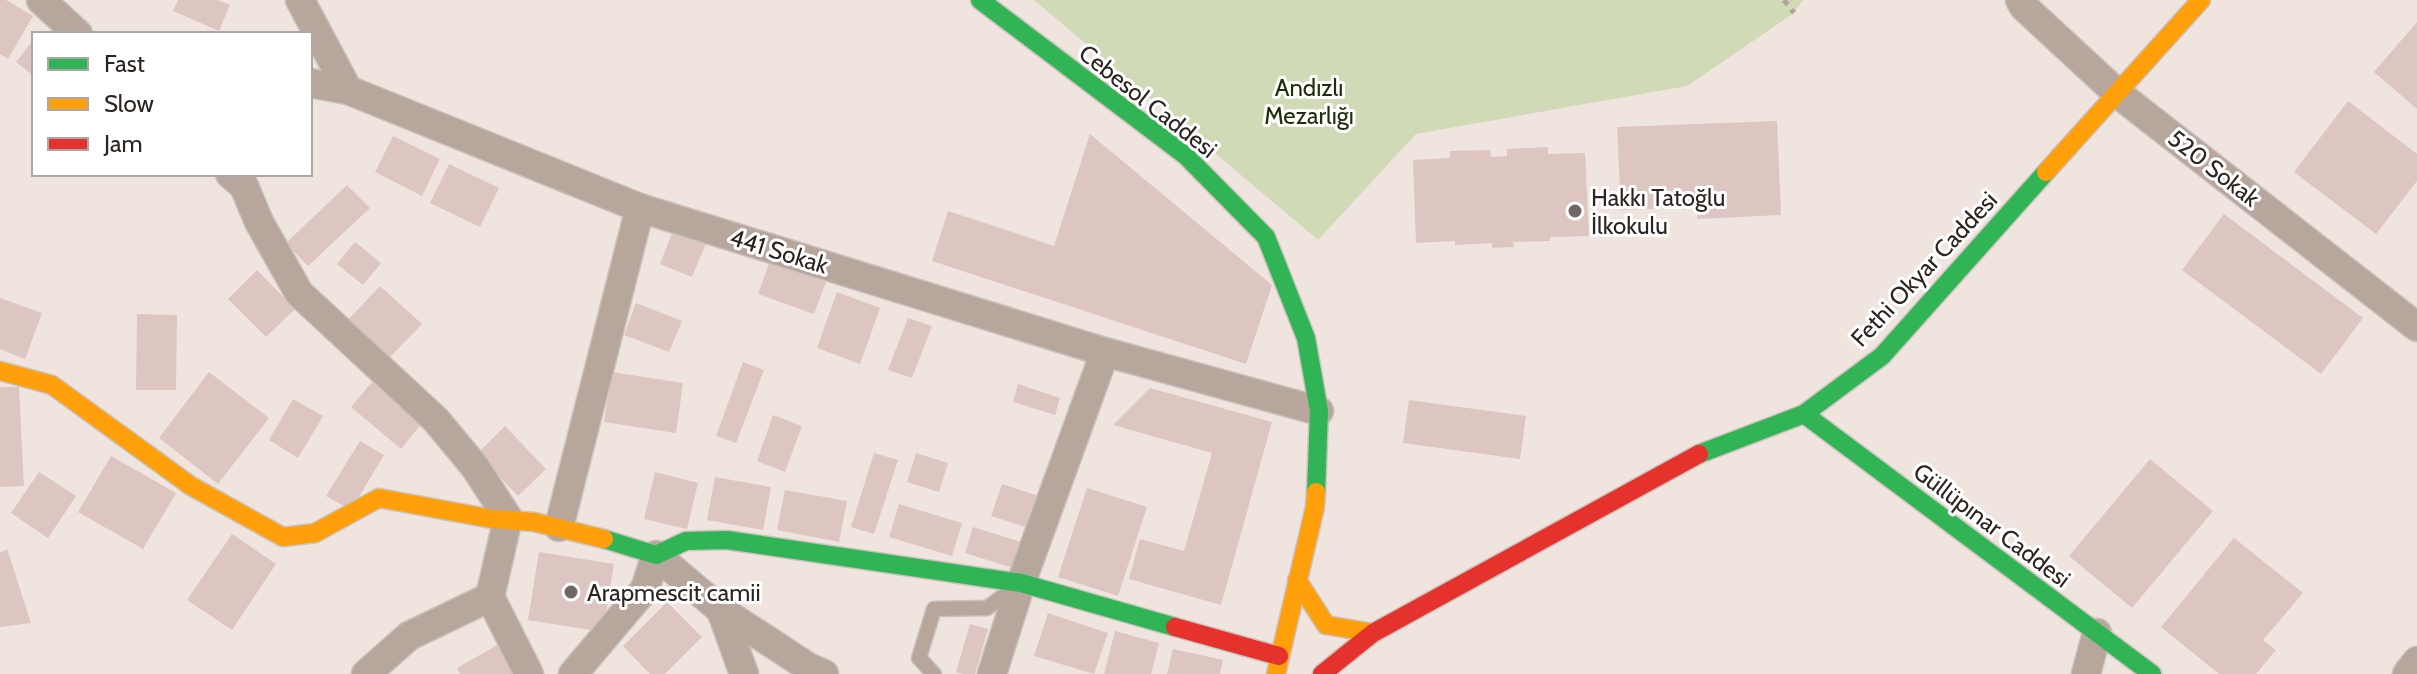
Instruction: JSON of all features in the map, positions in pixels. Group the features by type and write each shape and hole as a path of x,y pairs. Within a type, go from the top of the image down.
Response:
{"street":[{"path":"41,0 76,32"},
{"path":"300,0 348,90"},
{"name":"Cebesol Caddesi","path":"980,0 1185,155 1266,237 1306,338 1319,411 1315,507 1277,665"},
{"name":"520 Sokak","path":"2020,0 2117,93 2417,327"},
{"name":"Fethi Okyar Caddesi","path":"1322,674 1373,633 1701,453 1804,414 1882,356 2201,0"},
{"name":"441 Sokak","path":"312,83 348,90 640,208 1105,352 1319,411"},
{"path":"232,176 244,186 259,222 299,293 436,420 475,467 508,518 490,597 529,674"},
{"path":"559,527 640,208"},
{"path":"992,674 1021,583 1105,352"},
{"path":"0,371 52,385 191,486 283,537 315,533 379,498 492,519 508,518 559,527 656,555 721,610 808,667 824,674"},
{"name":"Güllüpınar Caddesi","path":"1804,414 2152,674"},
{"path":"573,674 645,589 656,555 686,541 727,540 1021,583 1277,665"},
{"path":"1297,580 1326,625 1373,633"},
{"path":"366,674 409,636 490,597"},
{"path":"721,610 744,674"},
{"path":"2086,674 2097,633"},
{"path":"2407,674 2417,661"}],"lane":[{"path":"934,674 919,658 934,609 987,608 1021,583"}],"path":[{"path":"1784,0 1794,13"}],"green space":[{"name":"Andızlı Mezarlığı","path":"1034,0 1803,0 1794,13 1687,86 1416,134 1318,240"}],"building":[{"path":"0,0 6,0 33,16 8,59 0,54"},
{"path":"178,0 218,0 230,5 219,31 173,11"},
{"path":"2417,22 2417,109 2374,72"},
{"path":"32,42 32,74 16,62"},
{"path":"2348,101 2417,154 2417,181 2376,234 2294,172"},
{"path":"1777,121 1781,215 1697,219 1697,207 1621,210 1617,127"},
{"path":"1090,134 1272,285 1246,364 932,261 948,211 1054,246"},
{"path":"393,136 440,159 422,196 375,172"},
{"path":"1548,147 1548,154 1585,153 1589,236 1550,237 1550,241 1513,242 1514,247 1492,248 1492,243 1416,243 1413,160 1450,158 1450,151 1490,150 1491,157 1507,156 1507,149"},
{"path":"449,164 499,188 480,227 430,203"},
{"path":"347,185 370,208 308,266 286,243"},
{"path":"2224,214 2363,318 2321,374 2182,270"},
{"path":"674,228 707,241 692,277 660,264"},
{"path":"355,242 381,263 363,285 337,264"},
{"path":"770,261 826,282 814,314 758,294"},
{"path":"257,270 295,309 266,337 228,299"},
{"path":"380,286 422,324 388,359 347,321"},
{"path":"837,292 880,308 860,364 817,348"},
{"path":"0,298 42,313 25,359 0,349"},
{"path":"636,303 682,321 669,352 624,335"},
{"path":"137,314 177,315 176,390 136,390"},
{"path":"908,318 932,326 912,378 888,370"},
{"path":"743,362 764,370 736,443 716,436"},
{"path":"209,372 269,418 218,484 159,438"},
{"path":"612,372 683,383 676,433 604,422"},
{"path":"372,382 422,423 401,449 351,407"},
{"path":"1018,384 1060,398 1055,415 1013,402"},
{"path":"0,387 19,387 24,486 0,487"},
{"path":"1150,388 1272,422 1221,605 1129,579 1140,539 1184,551 1212,453 1113,425"},
{"path":"293,399 323,416 298,458 269,440"},
{"path":"1409,400 1526,416 1520,459 1403,443"},
{"path":"773,415 802,426 785,472 757,461"},
{"path":"505,426 546,469 518,496 477,454"},
{"path":"360,441 384,455 351,510 326,496"},
{"path":"874,453 898,460 874,534 851,527"},
{"path":"916,453 948,463 939,492 907,482"},
{"path":"111,456 176,493 143,549 78,512"},
{"path":"2150,459 2213,511 2132,608 2069,556"},
{"path":"39,472 76,496 48,538 11,513"},
{"path":"655,472 698,483 687,529 644,519"},
{"path":"715,477 771,487 763,530 707,520"},
{"path":"1002,484 1039,496 1029,528 991,516"},
{"path":"1087,488 1147,507 1118,596 1058,577"},
{"path":"785,490 847,501 839,542 777,530"},
{"path":"899,504 962,523 952,556 889,537"},
{"path":"973,527 1021,542 1013,568 965,553"},
{"path":"232,534 276,564 232,630 187,600"},
{"path":"2234,538 2303,593 2263,640 2276,650 2256,674 2219,674 2161,627"},
{"path":"7,549 31,623 0,627 0,553"},
{"name":"Arapmescit camii","path":"539,552 614,564 603,632 528,620"},
{"path":"667,602 702,637 665,674 650,674 623,646"},
{"path":"1048,613 1108,633 1094,674 1034,656"},
{"path":"970,624 988,629 975,674 964,674 956,672"},
{"path":"1115,631 1159,643 1151,674 1104,674"},
{"path":"499,644 517,674 460,674 457,668"},
{"path":"1173,649 1223,660 1220,674 1167,674"}],"traffic: fast":[{"path":"980,0 1185,155 1266,237 1306,338 1319,411 1316,492"},
{"path":"1699,454 1804,414 1882,356 2046,172"},
{"path":"1804,414 2152,674"},
{"path":"604,539 656,555 686,541 727,540 1021,583 1175,627"}],"traffic: slow":[{"path":"2046,172 2201,0"},
{"path":"0,371 52,385 191,486 283,537 315,533 379,498 492,519 534,522 604,539"},
{"path":"1276,674 1316,492"},
{"path":"1297,580 1326,625 1373,633"}],"traffic: jam":[{"path":"1322,674 1373,633 1699,454"},
{"path":"1175,627 1279,656"}],"place":[{"name":"Hakkı Tatoğlu İlkokulu","path":"1575,211"},
{"name":"Arapmescit camii","path":"571,592"}]}
